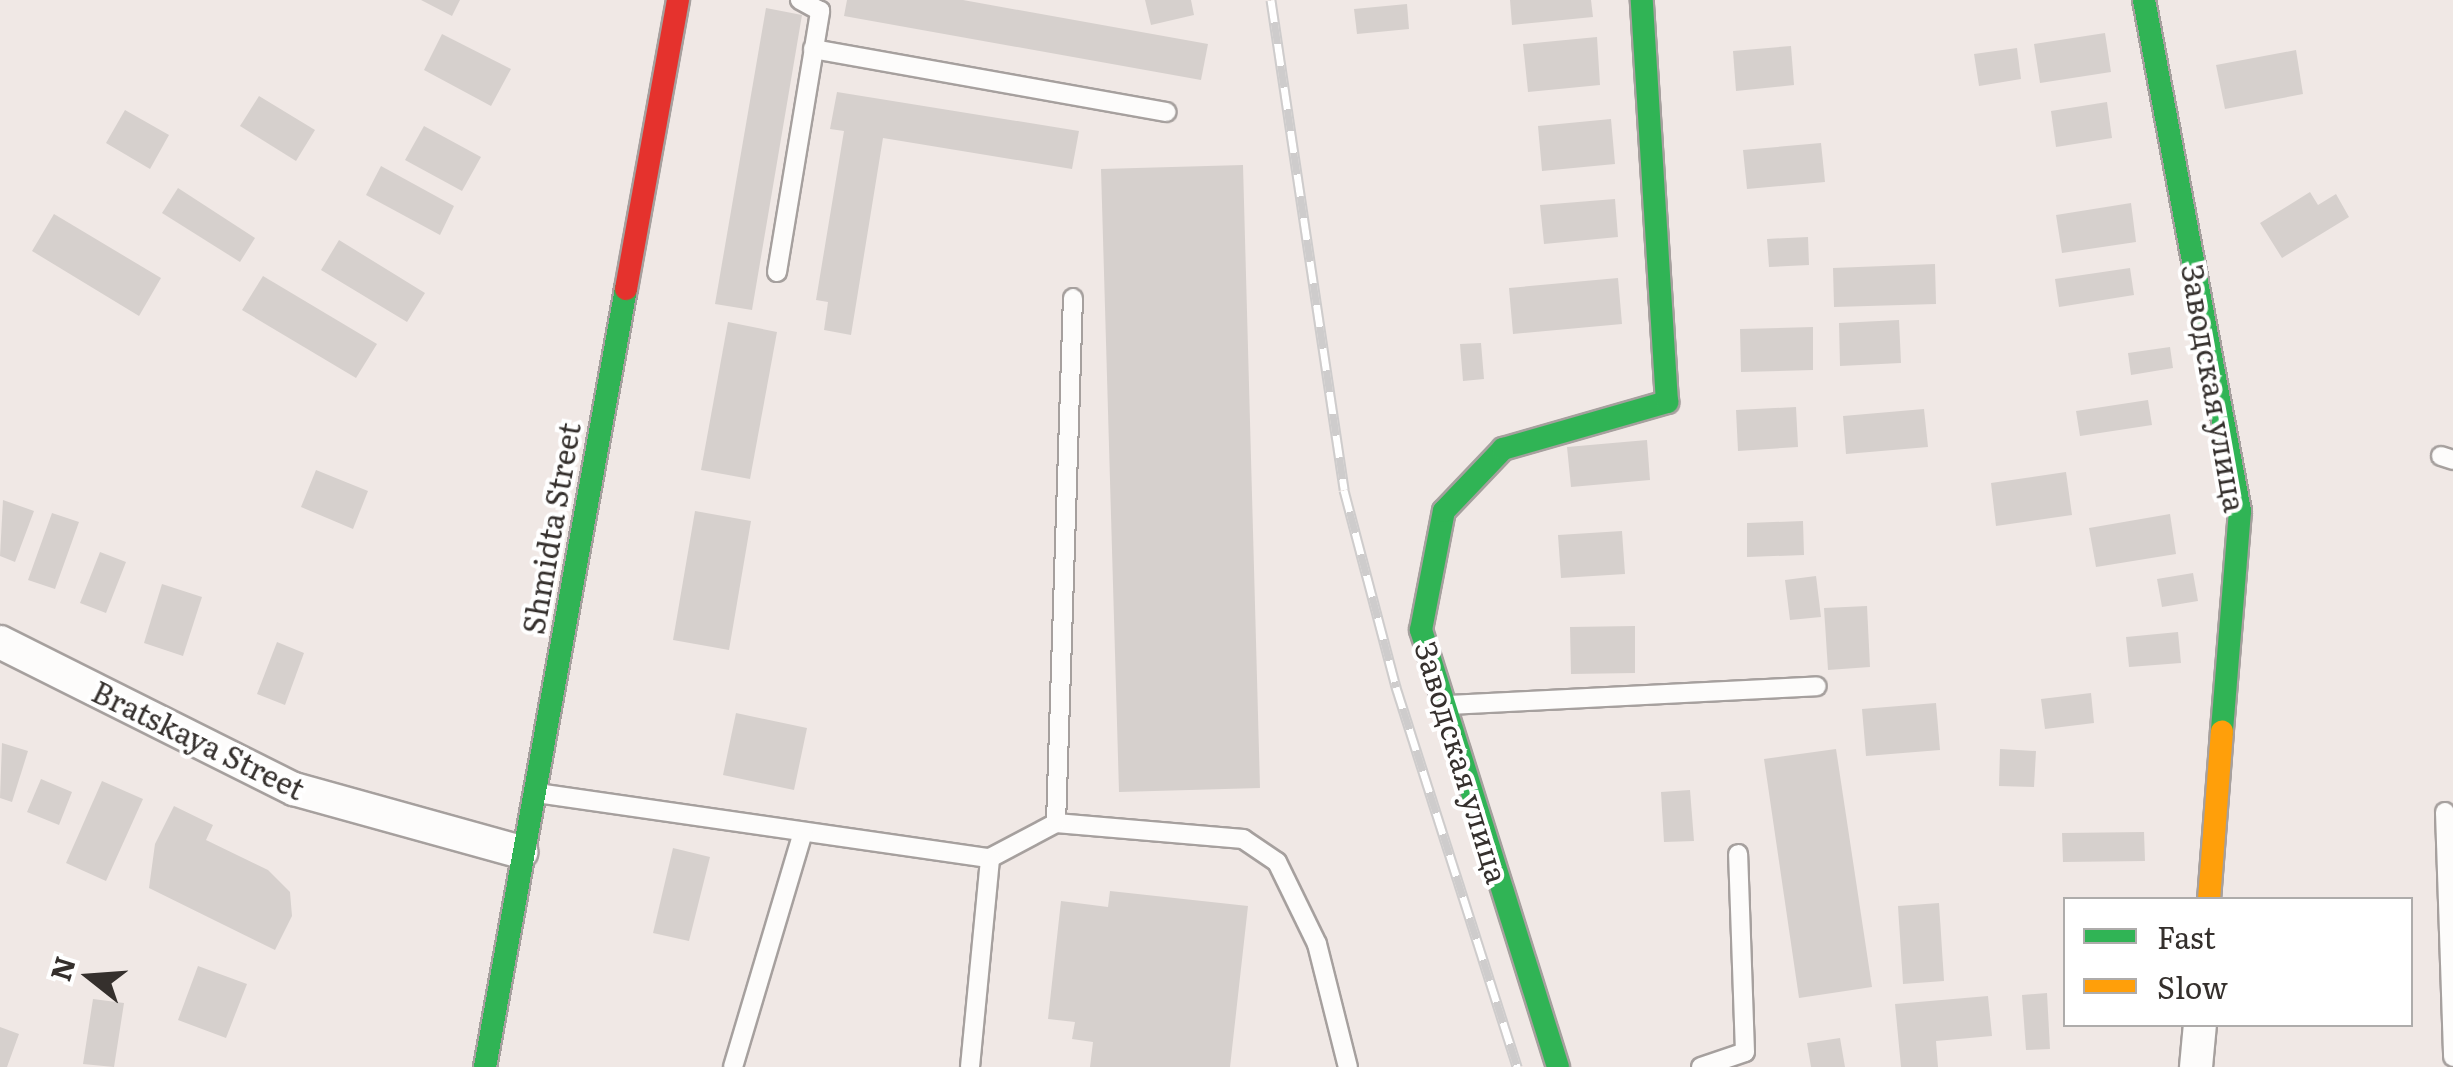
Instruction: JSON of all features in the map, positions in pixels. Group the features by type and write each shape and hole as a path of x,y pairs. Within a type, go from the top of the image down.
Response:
{"street":[{"name":"Shmidta Street","path":"485,1067 678,0"},
{"name":"Заводская улица","path":"1558,1067 1420,630 1444,510 1503,448 1667,402 1642,0"},
{"name":"Заводская улица","path":"2144,0 2240,511 2209,897"},
{"name":"Bratskaya Street","path":"0,642 294,789 521,852"},
{"path":"2196,1067 2200,1027"}],"lane":[{"path":"777,272 820,11 800,0"},
{"path":"813,49 1166,112"},
{"path":"1056,823 1073,298"},
{"path":"1444,706 1817,686"},
{"path":"532,792 990,858 1056,823 1243,839 1277,862 1317,944 1348,1067"},
{"path":"2445,812 2453,1057"},
{"path":"734,1067 803,832"},
{"path":"1702,1067 1745,1052 1738,854"},
{"path":"970,1067 990,858"}],"building":[{"path":"421,0 460,0 452,16"},
{"path":"847,0 963,0 1208,44 1201,80 844,16"},
{"path":"1145,0 1191,0 1194,15 1151,25"},
{"path":"1510,0 1591,0 1593,17 1512,25"},
{"path":"1407,4 1409,29 1357,34 1354,9"},
{"path":"766,8 802,15 752,310 715,304"},
{"path":"2105,33 2111,72 2040,83 2034,44"},
{"path":"442,34 511,69 491,106 424,70"},
{"path":"1597,37 1600,85 1528,92 1523,44"},
{"path":"1791,46 1794,85 1736,91 1733,51"},
{"path":"2017,48 2021,79 1979,86 1974,54"},
{"path":"2296,50 2303,94 2225,109 2216,65"},
{"path":"837,92 1079,131 1072,169 883,138 851,335 824,330 828,302 816,300 844,131 830,129"},
{"path":"259,96 315,130 296,161 240,126"},
{"path":"2107,102 2112,138 2056,147 2051,111"},
{"path":"125,110 169,135 150,169 106,143"},
{"path":"1611,119 1615,164 1542,171 1538,126"},
{"path":"424,126 481,157 462,191 405,160"},
{"path":"1821,143 1825,182 1747,189 1743,150"},
{"path":"1243,165 1260,788 1119,792 1101,169"},
{"path":"381,166 454,206 440,235 366,195"},
{"path":"178,188 255,238 240,262 162,213"},
{"path":"2310,192 2318,205 2336,194 2349,217 2282,258 2260,223"},
{"path":"1615,199 1618,237 1544,244 1540,205"},
{"path":"2131,203 2136,242 2062,253 2056,215"},
{"path":"54,214 161,278 139,316 32,251"},
{"path":"1808,237 1809,265 1769,267 1767,239"},
{"path":"339,240 425,293 407,322 321,270"},
{"path":"1935,264 1936,304 1834,307 1833,268"},
{"path":"2130,268 2134,295 2059,307 2055,279"},
{"path":"263,276 377,344 356,378 242,310"},
{"path":"1618,278 1622,324 1513,334 1509,288"},
{"path":"1899,320 1901,363 1840,366 1839,323"},
{"path":"728,322 777,332 750,479 701,470"},
{"path":"1813,327 1813,370 1741,372 1740,329"},
{"path":"1481,343 1484,379 1463,381 1460,344"},
{"path":"2170,347 2173,368 2131,375 2128,353"},
{"path":"2148,400 2152,425 2080,436 2076,411"},
{"path":"1796,407 1798,447 1738,451 1736,410"},
{"path":"1924,409 1928,447 1846,454 1843,416"},
{"path":"1647,440 1650,480 1571,487 1567,447"},
{"path":"316,470 368,491 353,529 301,507"},
{"path":"2066,472 2072,515 1996,526 1991,483"},
{"path":"3,500 34,511 15,562 0,556"},
{"path":"695,511 751,521 729,650 673,640"},
{"path":"52,513 79,522 55,589 28,580"},
{"path":"2170,514 2176,554 2096,567 2089,528"},
{"path":"1803,521 1804,555 1747,557 1747,523"},
{"path":"1622,531 1625,574 1561,578 1558,535"},
{"path":"100,552 126,562 106,613 80,603"},
{"path":"2193,573 2198,601 2162,607 2157,579"},
{"path":"1816,576 1821,617 1790,620 1785,580"},
{"path":"162,584 202,597 183,656 144,643"},
{"path":"1867,606 1870,667 1828,670 1824,608"},
{"path":"1635,626 1635,673 1571,674 1570,627"},
{"path":"2178,632 2181,663 2129,667 2126,637"},
{"path":"277,642 304,653 285,705 257,694"},
{"path":"2091,693 2094,723 2045,729 2041,699"},
{"path":"1936,703 1940,750 1866,756 1862,709"},
{"path":"736,713 807,728 794,790 723,775"},
{"path":"2,743 28,751 12,802 0,798"},
{"path":"1836,749 1872,987 1799,998 1764,759"},
{"path":"2000,749 2036,751 2034,787 1999,786"},
{"path":"41,779 72,792 59,825 27,812"},
{"path":"102,781 143,799 106,881 66,863"},
{"path":"1690,790 1694,841 1664,842 1661,792"},
{"path":"174,806 213,825 206,840 268,870 290,892 292,916 275,950 149,888 155,844"},
{"path":"2144,832 2145,861 2063,862 2062,833"},
{"path":"673,848 710,857 689,941 653,933"},
{"path":"1110,891 1248,906 1230,1067 1090,1067 1093,1042 1072,1039 1075,1022 1048,1019 1061,901 1108,907"},
{"path":"1939,903 1944,981 1903,984 1898,906"},
{"path":"198,966 247,984 226,1038 178,1020"},
{"path":"2047,993 2050,1049 2026,1050 2022,995"},
{"path":"1988,996 1992,1036 1936,1041 1938,1067 1901,1067 1895,1004"},
{"path":"93,999 124,1003 114,1067 83,1064"},
{"path":"0,1027 19,1034 7,1067 0,1067"},
{"path":"1840,1038 1845,1067 1811,1067 1807,1043"}],"railway":[{"path":"1271,0 1344,490 1396,687 1517,1067"}],"traffic: fast":[{"path":"1558,1067 1421,630 1444,511 1503,449 1667,402 1642,0"},
{"path":"2144,0 2240,511 2222,732"},
{"path":"485,1067 626,289"}],"traffic: slow":[{"path":"2209,897 2222,732"}],"traffic: jam":[{"path":"626,289 678,0"}]}
